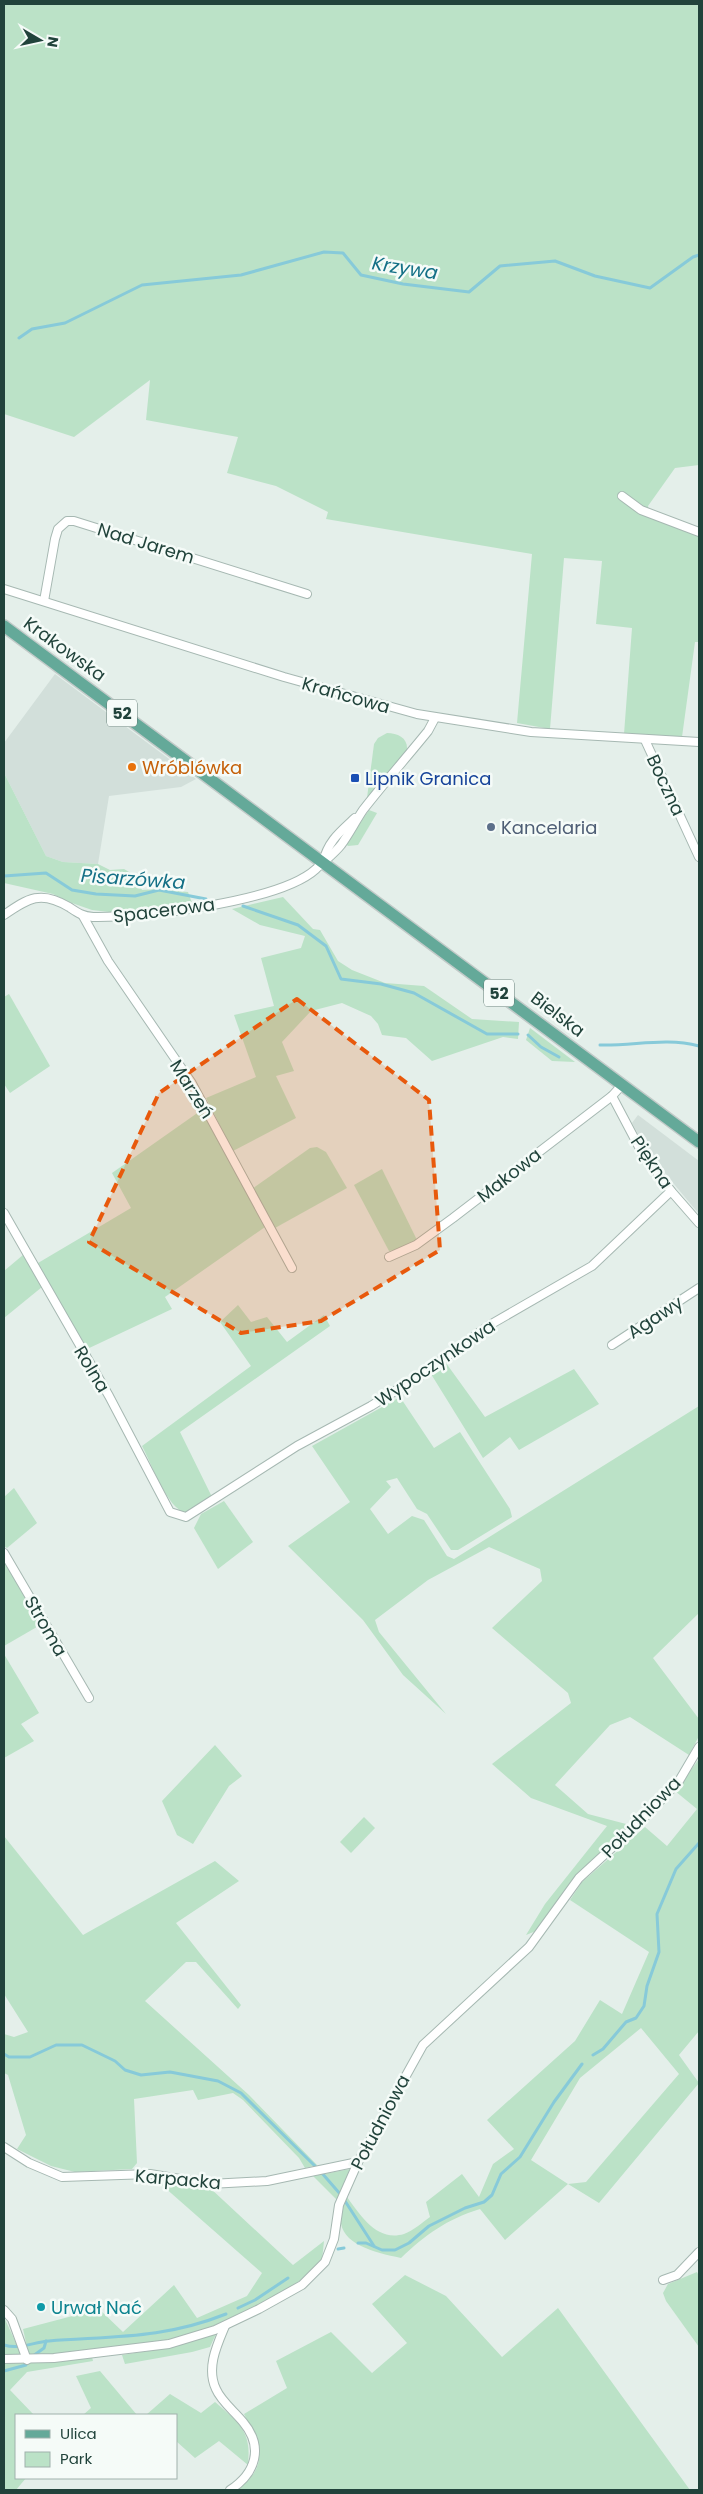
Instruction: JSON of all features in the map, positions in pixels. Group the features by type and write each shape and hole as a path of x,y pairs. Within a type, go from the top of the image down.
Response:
{"main road":[{"name":"Krakowska","path":"4,626 323,862"},
{"name":"Bielska","path":"323,862 699,1142"}],"street":[{"path":"622,496 640,510 699,532"},
{"name":"Nad Jarem","path":"44,601 58,529 67,521 74,520 307,594"},
{"name":"Krańcowa","path":"4,589 284,677 400,711 434,718 531,732 699,742"},
{"name":"Spacerowa","path":"82,916 121,917 230,902 270,892 308,875 341,845 363,811 428,731 434,718"},
{"name":"Boczna","path":"645,740 699,857"},
{"path":"4,915 25,901 35,897 57,900 82,916"},
{"name":"Marzeń","path":"82,916 108,960 191,1082 292,1268"},
{"name":"Makowa","path":"389,1257 416,1245 454,1218 612,1096 622,1085"},
{"name":"Piękna","path":"612,1096 640,1149 671,1192 699,1223"},
{"name":"Wypoczynkowa","path":"186,1517 297,1446 371,1406 417,1378 488,1326 592,1266 671,1192"},
{"name":"Rolna","path":"4,1213 109,1396 170,1512 186,1517"},
{"name":"Agawy","path":"612,1346 699,1288"},
{"name":"Stroma","path":"4,1553 89,1698"},
{"name":"Południowa","path":"4,2359 27,2360 104,2354 169,2344 225,2326 259,2310 302,2285 325,2262 334,2238 339,2205 358,2162 423,2045 529,1947 579,1878 642,1820 679,1781 699,1747"},
{"name":"Karpacka","path":"4,2147 29,2163 62,2176 150,2174 210,2184 267,2181 358,2162"},
{"path":"663,2280 677,2275 699,2252"},
{"path":"4,2310 12,2319 27,2360"},
{"path":"225,2326 216,2346 212,2369 216,2389 245,2424 252,2439 255,2456 252,2470 230,2490"}],"highlighted area":[{"path":"297,999 429,1100 440,1250 321,1321 241,1333 89,1242 159,1093"}],"shaded area":[{"path":"55,674 196,779 181,787 109,796 98,864 63,862 46,856 4,773 4,743"},
{"path":"638,1115 699,1161 699,1214 649,1154 632,1123"}],"green space":[{"path":"4,4 699,4 699,465 675,468 648,506 649,511 699,535 699,642 695,642 682,737 624,734 632,628 596,624 602,561 564,558 550,729 517,723 532,554 326,519 328,512 276,486 227,473 238,437 146,420 150,380 74,437 4,414"},
{"path":"387,733 402,737 406,742 407,750 367,798 374,744 378,738"},
{"path":"4,773 46,856 63,862 98,864 110,870 124,869 136,876 142,890 156,889 188,892 192,903 118,913 92,910 53,894 4,883"},
{"path":"369,810 377,813 358,845 348,846 346,844"},
{"path":"283,897 313,929 320,930 338,961 352,970 385,983 424,986 472,1019 519,1022 518,1039 503,1037 432,1061 406,1038 382,1035 378,1024 371,1016 342,1003 311,1011 282,1042 294,1071 276,1076 296,1118 233,1151 206,1098 256,1077 234,1015 274,1006 261,958 301,948 305,936 260,925 232,909"},
{"path":"9,994 50,1066 10,1093 4,1084 4,997"},
{"path":"530,1028 575,1062 552,1061 526,1040"},
{"path":"203,1109 265,1227 165,1297 172,1309 85,1350 38,1263 131,1208 112,1173"},
{"path":"317,1147 326,1152 347,1188 275,1228 252,1189 310,1148"},
{"path":"382,1169 417,1240 404,1248 389,1251 354,1185"},
{"path":"23,1255 42,1287 4,1318 4,1271"},
{"path":"238,1305 251,1322 267,1317 287,1342 324,1315 330,1326 180,1432 212,1497 195,1509 185,1512 179,1509 166,1495 142,1446 251,1366 220,1322"},
{"path":"446,1363 485,1417 574,1369 599,1404 519,1450 510,1437 483,1458 431,1374"},
{"path":"400,1397 434,1448 460,1432 510,1509 512,1517 458,1550 451,1550 427,1514 417,1509 397,1478 386,1481 391,1487 370,1509 388,1534 412,1516 424,1520 447,1556 454,1559 699,1406 699,1613 653,1658 699,1719 699,1736 689,1755 630,1717 610,1725 555,1785 588,1814 630,1825 576,1876 536,1931 526,1935 545,1904 607,1826 531,1798 492,1764 571,1703 568,1693 492,1628 542,1581 540,1569 489,1547 428,1580 375,1620 379,1632 446,1714 403,1675 363,1620 288,1546 350,1502 312,1446"},
{"path":"14,1488 37,1523 7,1548 4,1546 4,1497"},
{"path":"224,1501 253,1542 218,1569 194,1528 201,1514"},
{"path":"4,1562 6,1562 42,1624 4,1646"},
{"path":"4,1654 39,1713 21,1724 34,1741 4,1758"},
{"path":"215,1745 242,1776 229,1786 193,1844 177,1835 162,1801"},
{"path":"699,1759 699,2031 679,2055 699,2083 599,2203 568,2184 505,2240 480,2209 457,2218 437,2229 401,2258 375,2252 353,2241 345,2233 341,2224 341,2212 347,2197 371,2226 378,2231 394,2235 407,2233 430,2217 426,2202 462,2174 479,2197 493,2164 514,2149 487,2120 575,2041 600,2000 622,2014 649,1952 570,1900 582,1882 645,1827 667,1846 697,1809 675,1791","holes":["641,2028 679,2074 586,2182 568,2184 531,2160 580,2078"]},
{"path":"364,1817 375,1828 351,1853 340,1842"},
{"path":"4,1836 83,1935 215,1861 239,1881 176,1923 241,2005 238,2009 196,1962 186,1962 145,2001 249,2095 317,2165 305,2168 299,2158 243,2100 233,2093 198,2100 193,2090 134,2099 137,2163 132,2169 75,2172 51,2166 17,2149 26,2135 8,2075 4,2073 4,2034 14,2037 28,2032 4,1994"},
{"path":"350,2169 337,2200 313,2176"},
{"path":"155,2179 209,2187 293,2265 324,2241 322,2260 294,2285 264,2303 233,2318 201,2330 133,2347 64,2355 29,2356 23,2329 99,2309 123,2332 174,2285 197,2318 247,2296 262,2273"},
{"path":"697,2272 699,2276 699,2347 666,2301 663,2293 668,2284"},
{"path":"405,2275 446,2296 502,2357 558,2308 690,2490 236,2490 254,2472 258,2464 259,2455 258,2446 244,2414 287,2388 276,2361 331,2332 372,2373 407,2343 372,2304"},
{"path":"4,2317 21,2354 4,2354"},
{"path":"216,2334 210,2347 192,2352 125,2364 122,2355 167,2348"},
{"path":"92,2357 93,2361 27,2372 10,2390 33,2414 15,2414 15,2479 25,2479 16,2490 4,2490 4,2362 43,2362"},
{"path":"100,2371 136,2414 84,2414 91,2408 76,2376"},
{"path":"170,2394 201,2413 215,2402 237,2422 246,2436 249,2453 248,2465 219,2441 195,2458 178,2443 178,2414 147,2414"}],"waterway":[{"name":"Krzywa","path":"19,338 32,329 65,323 142,285 241,275 324,252 343,253 361,275 403,284 469,292 500,266 555,261 595,276 650,288 693,257 699,255"},
{"name":"Pisarzówka","path":"4,876 46,873 72,890 96,894 135,896 159,890 206,899"},
{"name":"Pisarzówka","path":"243,906 298,925 326,946 341,979 381,984 414,993 487,1034 518,1034"},
{"name":"Pisarzówka","path":"528,1035 541,1047 559,1057"},
{"name":"Pisarzówka","path":"600,1045 674,1042 699,1046"},
{"path":"593,2055 603,2049 626,2022 636,2018 644,2006 647,1986 659,1952 657,1914 676,1869 699,1843"},
{"path":"4,2054 9,2057 30,2057 56,2045 82,2045 115,2061 125,2070 141,2075 170,2072 218,2081 241,2093 317,2168"},
{"path":"358,2243 366,2243 382,2250 395,2250 409,2243 429,2226 465,2208 484,2202 492,2195 501,2174 520,2157 554,2102 582,2064"},
{"path":"321,2172 341,2195"},
{"path":"345,2201 374,2246"},
{"path":"338,2249 344,2248"},
{"path":"238,2308 255,2300 288,2278"},
{"path":"4,2345 16,2347 49,2341 138,2335 181,2328 226,2314"},
{"path":"33,2356 44,2348 46,2341"},
{"path":"4,2371 26,2365"}],"place":[{"name":"Wróblówka","path":"132,767"},
{"name":"Lipnik Granica","path":"355,778"},
{"name":"Kancelaria","path":"491,827"},
{"name":"Urwał Nać","path":"41,2307"}]}
